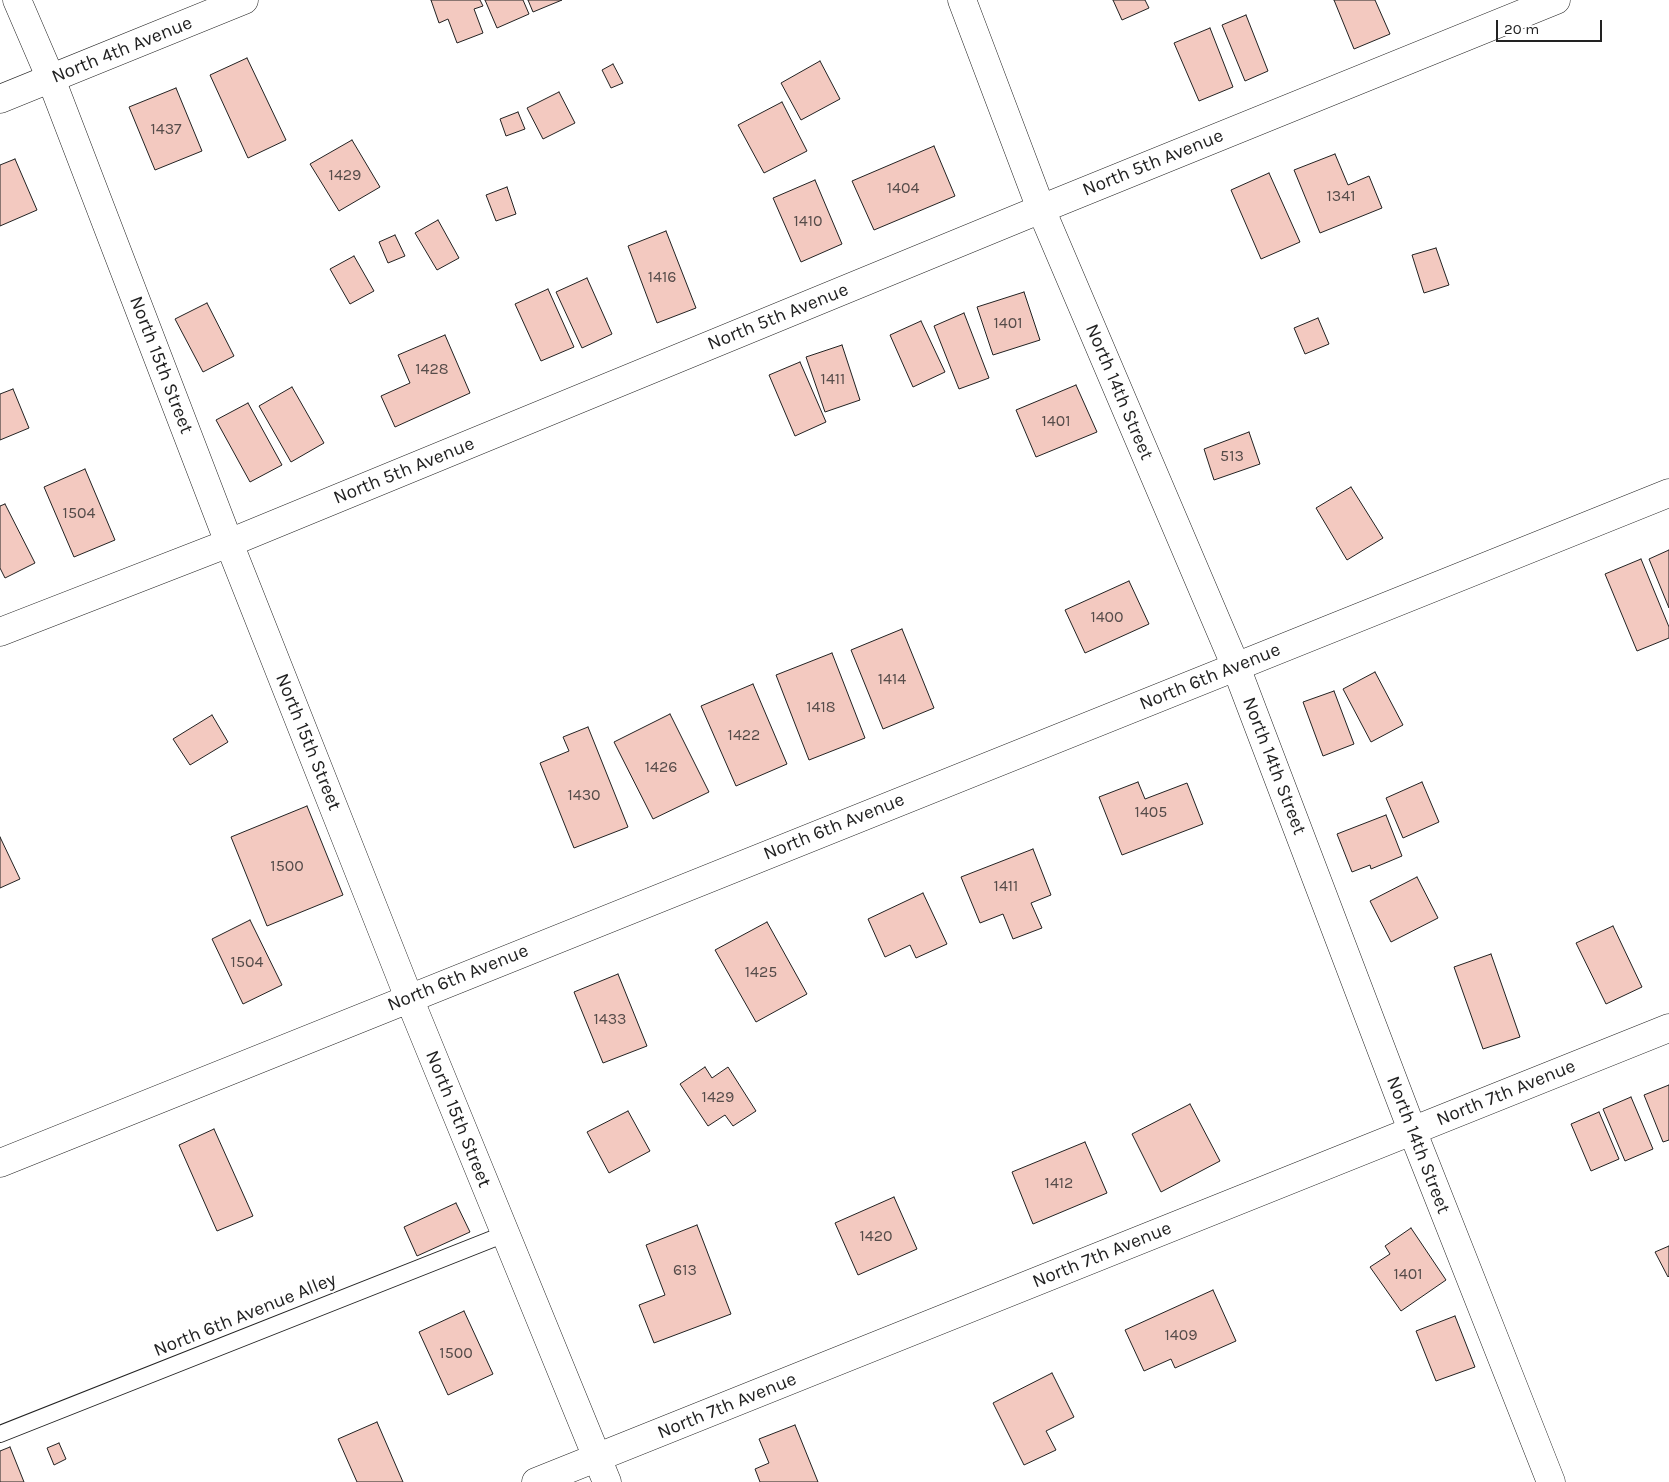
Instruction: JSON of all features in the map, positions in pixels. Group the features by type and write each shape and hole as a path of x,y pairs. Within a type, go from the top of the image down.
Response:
{"street":[{"name":"North 15th Street","path":"17,0 51,78 229,542 409,998 601,1470"},
{"name":"North 4th Avenue","path":"0,99 244,0"},
{"name":"North 14th Street","path":"962,0 1040,209 1236,667 1412,1130 1551,1482"},
{"name":"North 5th Avenue","path":"0,632 229,542 1040,209 1556,0"},
{"name":"North 6th Avenue","path":"0,1163 1669,493"},
{"name":"North 7th Avenue","path":"536,1482 601,1470 1412,1130 1669,1028"}],"lane":[{"name":"North 6th Avenue Alley","path":"0,1434 505,1234"}],"building":[{"path":"431,0 480,0 483,6 474,9 483,33 457,43 448,19 439,23"},
{"path":"485,0 523,0 529,14 497,28"},
{"path":"528,0 562,0 533,12"},
{"path":"1113,0 1145,0 1149,8 1122,20"},
{"path":"1334,0 1375,0 1390,34 1354,49"},
{"path":"1246,15 1268,71 1245,81 1222,25"},
{"path":"1210,28 1233,87 1199,101 1174,43"},
{"path":"247,58 286,140 248,158 210,75"},
{"path":"820,61 840,99 801,120 781,83"},
{"path":"613,64 623,83 611,88 602,70"},
{"path":"176,88 202,151 155,170 129,107"},
{"path":"559,92 575,123 543,139 527,108"},
{"path":"782,102 807,151 764,173 738,125"},
{"path":"518,112 525,129 506,136 500,119"},
{"path":"352,140 380,187 339,211 310,164"},
{"path":"934,146 955,196 874,230 852,181"},
{"path":"1335,154 1348,185 1369,176 1382,208 1320,233 1294,170"},
{"path":"15,159 37,210 0,226 0,165"},
{"path":"1269,173 1300,242 1261,259 1231,190"},
{"path":"815,180 842,244 801,262 773,198"},
{"path":"507,187 516,214 496,221 486,195"},
{"path":"438,220 459,258 437,270 415,233"},
{"path":"666,231 696,308 657,323 628,246"},
{"path":"395,235 405,256 388,263 379,242"},
{"path":"1436,248 1449,285 1424,293 1412,255"},
{"path":"354,256 374,291 350,304 330,269"},
{"path":"587,278 612,334 582,348 556,292"},
{"path":"548,289 574,347 541,361 515,304"},
{"path":"1024,292 1040,340 993,355 977,307"},
{"path":"207,303 234,356 203,372 175,319"},
{"path":"964,313 989,378 959,389 934,326"},
{"path":"1318,318 1329,344 1305,354 1294,328"},
{"path":"921,321 945,372 913,387 890,335"},
{"path":"445,335 470,393 395,427 381,396 410,383 398,355"},
{"path":"842,345 860,400 825,412 806,357"},
{"path":"800,362 826,422 795,436 769,375"},
{"path":"1076,385 1097,432 1036,457 1016,410"},
{"path":"292,387 324,443 291,462 259,406"},
{"path":"13,389 29,428 0,440 0,394"},
{"path":"248,403 282,465 250,482 216,420"},
{"path":"1249,432 1260,464 1214,480 1204,449"},
{"path":"85,469 115,540 74,557 44,487"},
{"path":"1351,487 1383,538 1347,560 1316,508"},
{"path":"5,504 35,563 5,578 0,568 0,506"},
{"path":"1669,550 1669,608 1649,559"},
{"path":"1641,559 1669,627 1669,638 1637,651 1605,574"},
{"path":"1129,581 1149,624 1085,653 1065,610"},
{"path":"902,629 934,708 883,729 851,650"},
{"path":"832,653 865,738 809,760 776,675"},
{"path":"1375,672 1403,725 1371,742 1343,689"},
{"path":"753,684 787,764 736,786 701,706"},
{"path":"1334,691 1354,744 1323,756 1303,702"},
{"path":"670,714 709,792 653,819 614,742"},
{"path":"212,715 228,742 190,765 173,739"},
{"path":"588,727 628,827 574,848 540,763 569,751 563,737"},
{"path":"1138,782 1145,799 1187,783 1203,824 1122,855 1099,797"},
{"path":"1422,782 1439,822 1403,838 1386,798"},
{"path":"307,806 343,895 267,926 231,837"},
{"path":"1386,815 1402,856 1371,869 1370,865 1352,872 1337,834"},
{"path":"0,837 20,879 0,888"},
{"path":"1033,849 1051,895 1031,903 1042,928 1013,939 1003,914 980,923 961,877"},
{"path":"1417,877 1438,918 1391,942 1370,901"},
{"path":"923,893 947,944 916,958 910,945 885,957 868,919"},
{"path":"250,920 282,985 243,1004 212,939"},
{"path":"767,922 807,994 756,1022 715,950"},
{"path":"1613,926 1642,987 1606,1004 1576,943"},
{"path":"1491,954 1520,1037 1483,1049 1454,967"},
{"path":"618,974 647,1046 603,1063 574,992"},
{"path":"705,1067 712,1078 728,1067 756,1111 733,1126 725,1115 708,1126 680,1084"},
{"path":"1669,1085 1669,1140 1663,1142 1644,1095"},
{"path":"1631,1097 1653,1149 1625,1161 1603,1109"},
{"path":"1190,1104 1220,1161 1161,1192 1132,1134"},
{"path":"628,1111 650,1151 609,1173 587,1132"},
{"path":"1599,1112 1619,1159 1591,1171 1571,1124"},
{"path":"214,1129 253,1216 217,1231 179,1145"},
{"path":"1085,1142 1107,1193 1033,1224 1012,1172"},
{"path":"894,1197 917,1249 858,1275 835,1223"},
{"path":"456,1203 470,1232 417,1256 404,1227"},
{"path":"697,1225 731,1314 654,1343 639,1305 665,1295 646,1245"},
{"path":"1411,1228 1446,1280 1401,1311 1370,1267 1390,1254 1385,1246"},
{"path":"1669,1246 1669,1276 1668,1277 1655,1252"},
{"path":"1213,1290 1236,1341 1175,1368 1171,1359 1144,1371 1125,1330"},
{"path":"464,1311 493,1374 448,1395 419,1332"},
{"path":"1455,1316 1475,1367 1436,1381 1416,1331"},
{"path":"1052,1373 1074,1417 1046,1431 1056,1450 1024,1465 993,1403"},
{"path":"377,1422 403,1482 357,1482 338,1439"},
{"path":"795,1425 818,1482 760,1482 755,1469 769,1463 759,1439"},
{"path":"59,1443 66,1459 54,1465 47,1448"},
{"path":"10,1447 24,1482 0,1482 0,1451"}]}
